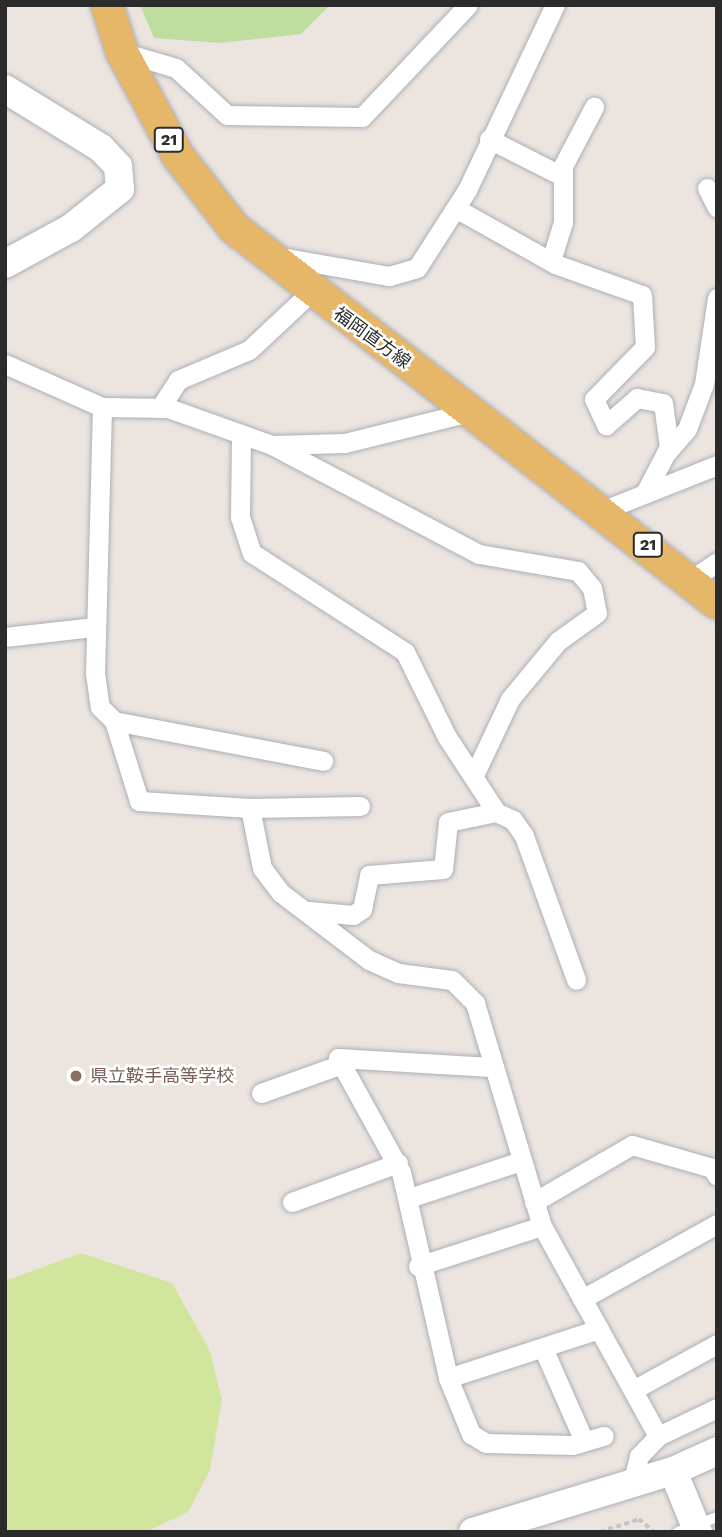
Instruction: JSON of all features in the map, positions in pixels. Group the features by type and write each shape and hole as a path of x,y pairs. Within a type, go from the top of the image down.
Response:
{"main road":[{"name":"福岡直方線","path":"107,5 122,52 178,156 234,228 310,293 469,412 604,510 704,570 717,603"}],"street":[{"path":"122,52 176,68 226,115 362,117 468,5"},
{"path":"264,255 389,276 417,268 457,209 555,5"},
{"path":"5,89 102,148 118,166 120,189 71,229 5,264"},
{"path":"551,261 563,222 562,176 594,107"},
{"path":"489,139 562,176"},
{"path":"707,188 717,208"},
{"path":"457,209 551,261 642,295 645,347 594,399 606,425 637,398 663,403 667,452"},
{"path":"160,408 178,380 249,350 310,293"},
{"path":"646,491 667,452 687,429 704,384 717,298"},
{"path":"5,364 102,407 160,408 272,444 479,554 578,571 592,588 597,612 558,641 510,699 474,775"},
{"path":"102,407 94,627 100,707 114,721 139,801 250,808 360,806"},
{"path":"272,444 345,443 469,412"},
{"path":"241,434 240,517 252,552 405,652 447,737 496,812 513,820 524,836 576,980"},
{"path":"604,510 646,491 717,465"},
{"path":"5,637 94,627"},
{"path":"114,721 323,761"},
{"path":"250,808 262,868 281,893 309,911 369,960 398,973 452,980 475,1003 491,1067 542,1226 658,1436"},
{"path":"309,911 353,915 362,909 369,875 443,869 448,822 496,812"},
{"path":"491,1067 338,1058 398,1163 409,1199 418,1266 448,1378 471,1434 486,1443 584,1441 604,1436"},
{"path":"261,1093 342,1064"},
{"path":"534,1202 632,1145 715,1171"},
{"path":"409,1199 521,1161"},
{"path":"292,1202 398,1163"},
{"path":"582,1299 717,1224"},
{"path":"418,1266 542,1226"},
{"path":"448,1378 599,1329"},
{"path":"633,1390 717,1344"},
{"path":"543,1349 584,1441"},
{"path":"632,1484 639,1456 658,1436 717,1408"},
{"path":"473,1532 673,1471 717,1451"},
{"path":"673,1471 697,1527"}],"path":[{"path":"600,1532 639,1519 654,1532"}],"green space":[{"path":"140,5 330,5 301,34 219,43 154,38"},
{"path":"81,1253 172,1283 210,1351 222,1400 210,1470 188,1512 145,1532 5,1532 5,1281"}],"place":[{"name":"県立鞍手高等学校","path":"76,1076"}]}
